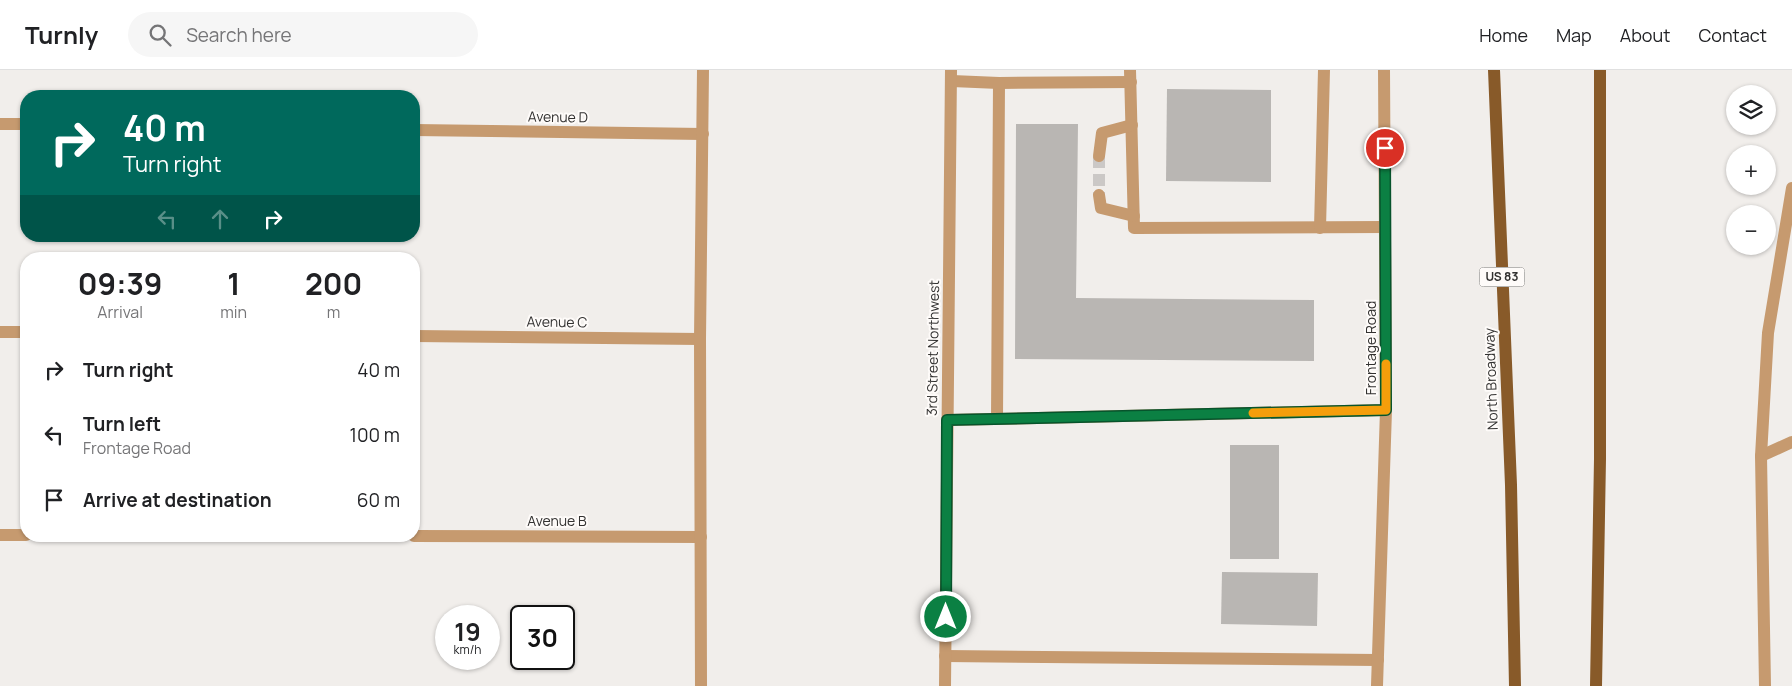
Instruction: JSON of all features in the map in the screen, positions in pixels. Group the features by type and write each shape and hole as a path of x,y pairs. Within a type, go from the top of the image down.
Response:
{"main road":[{"name":"North Broadway","path":"1494,70 1510,485 1515,686"},
{"path":"1596,686 1600,460 1600,70"}],"street":[{"path":"701,686 700,339 702,70"},
{"path":"1320,228 1324,70"},
{"name":"Frontage Road","path":"1377,686 1386,410 1384,70"},
{"path":"951,75 999,83 1131,76 1134,228 1385,227"},
{"name":"3rd Street Northwest","path":"945,686 951,75"},
{"path":"997,419 999,83"},
{"path":"0,124 20,124"},
{"path":"1098,156 1102,133 1132,125"},
{"name":"Avenue D","path":"420,130 702,134"},
{"path":"1765,686 1762,456 1768,333 1792,188"},
{"path":"1099,195 1102,208 1134,216"},
{"path":"0,332 20,332"},
{"name":"Avenue C","path":"420,336 700,339"},
{"path":"947,420 1386,410"},
{"path":"1762,456 1792,442"},
{"path":"0,535 20,535"},
{"name":"Avenue B","path":"420,536 701,537"},
{"path":"945,656 1378,660"}],"building":[{"path":"1167,89 1271,90 1271,182 1166,181"},
{"path":"1016,124 1078,124 1076,298 1314,300 1314,361 1015,359"},
{"path":"1230,445 1279,445 1279,559 1230,559"},
{"path":"1222,572 1318,573 1317,626 1221,624"}],"tunnel":[{"path":"1099,156 1099,195"}],"slow traffic":[{"path":"1253,413 1386,410 1386,364"}],"route":[{"path":"946,617 947,420 1386,410 1385,148"}]}
